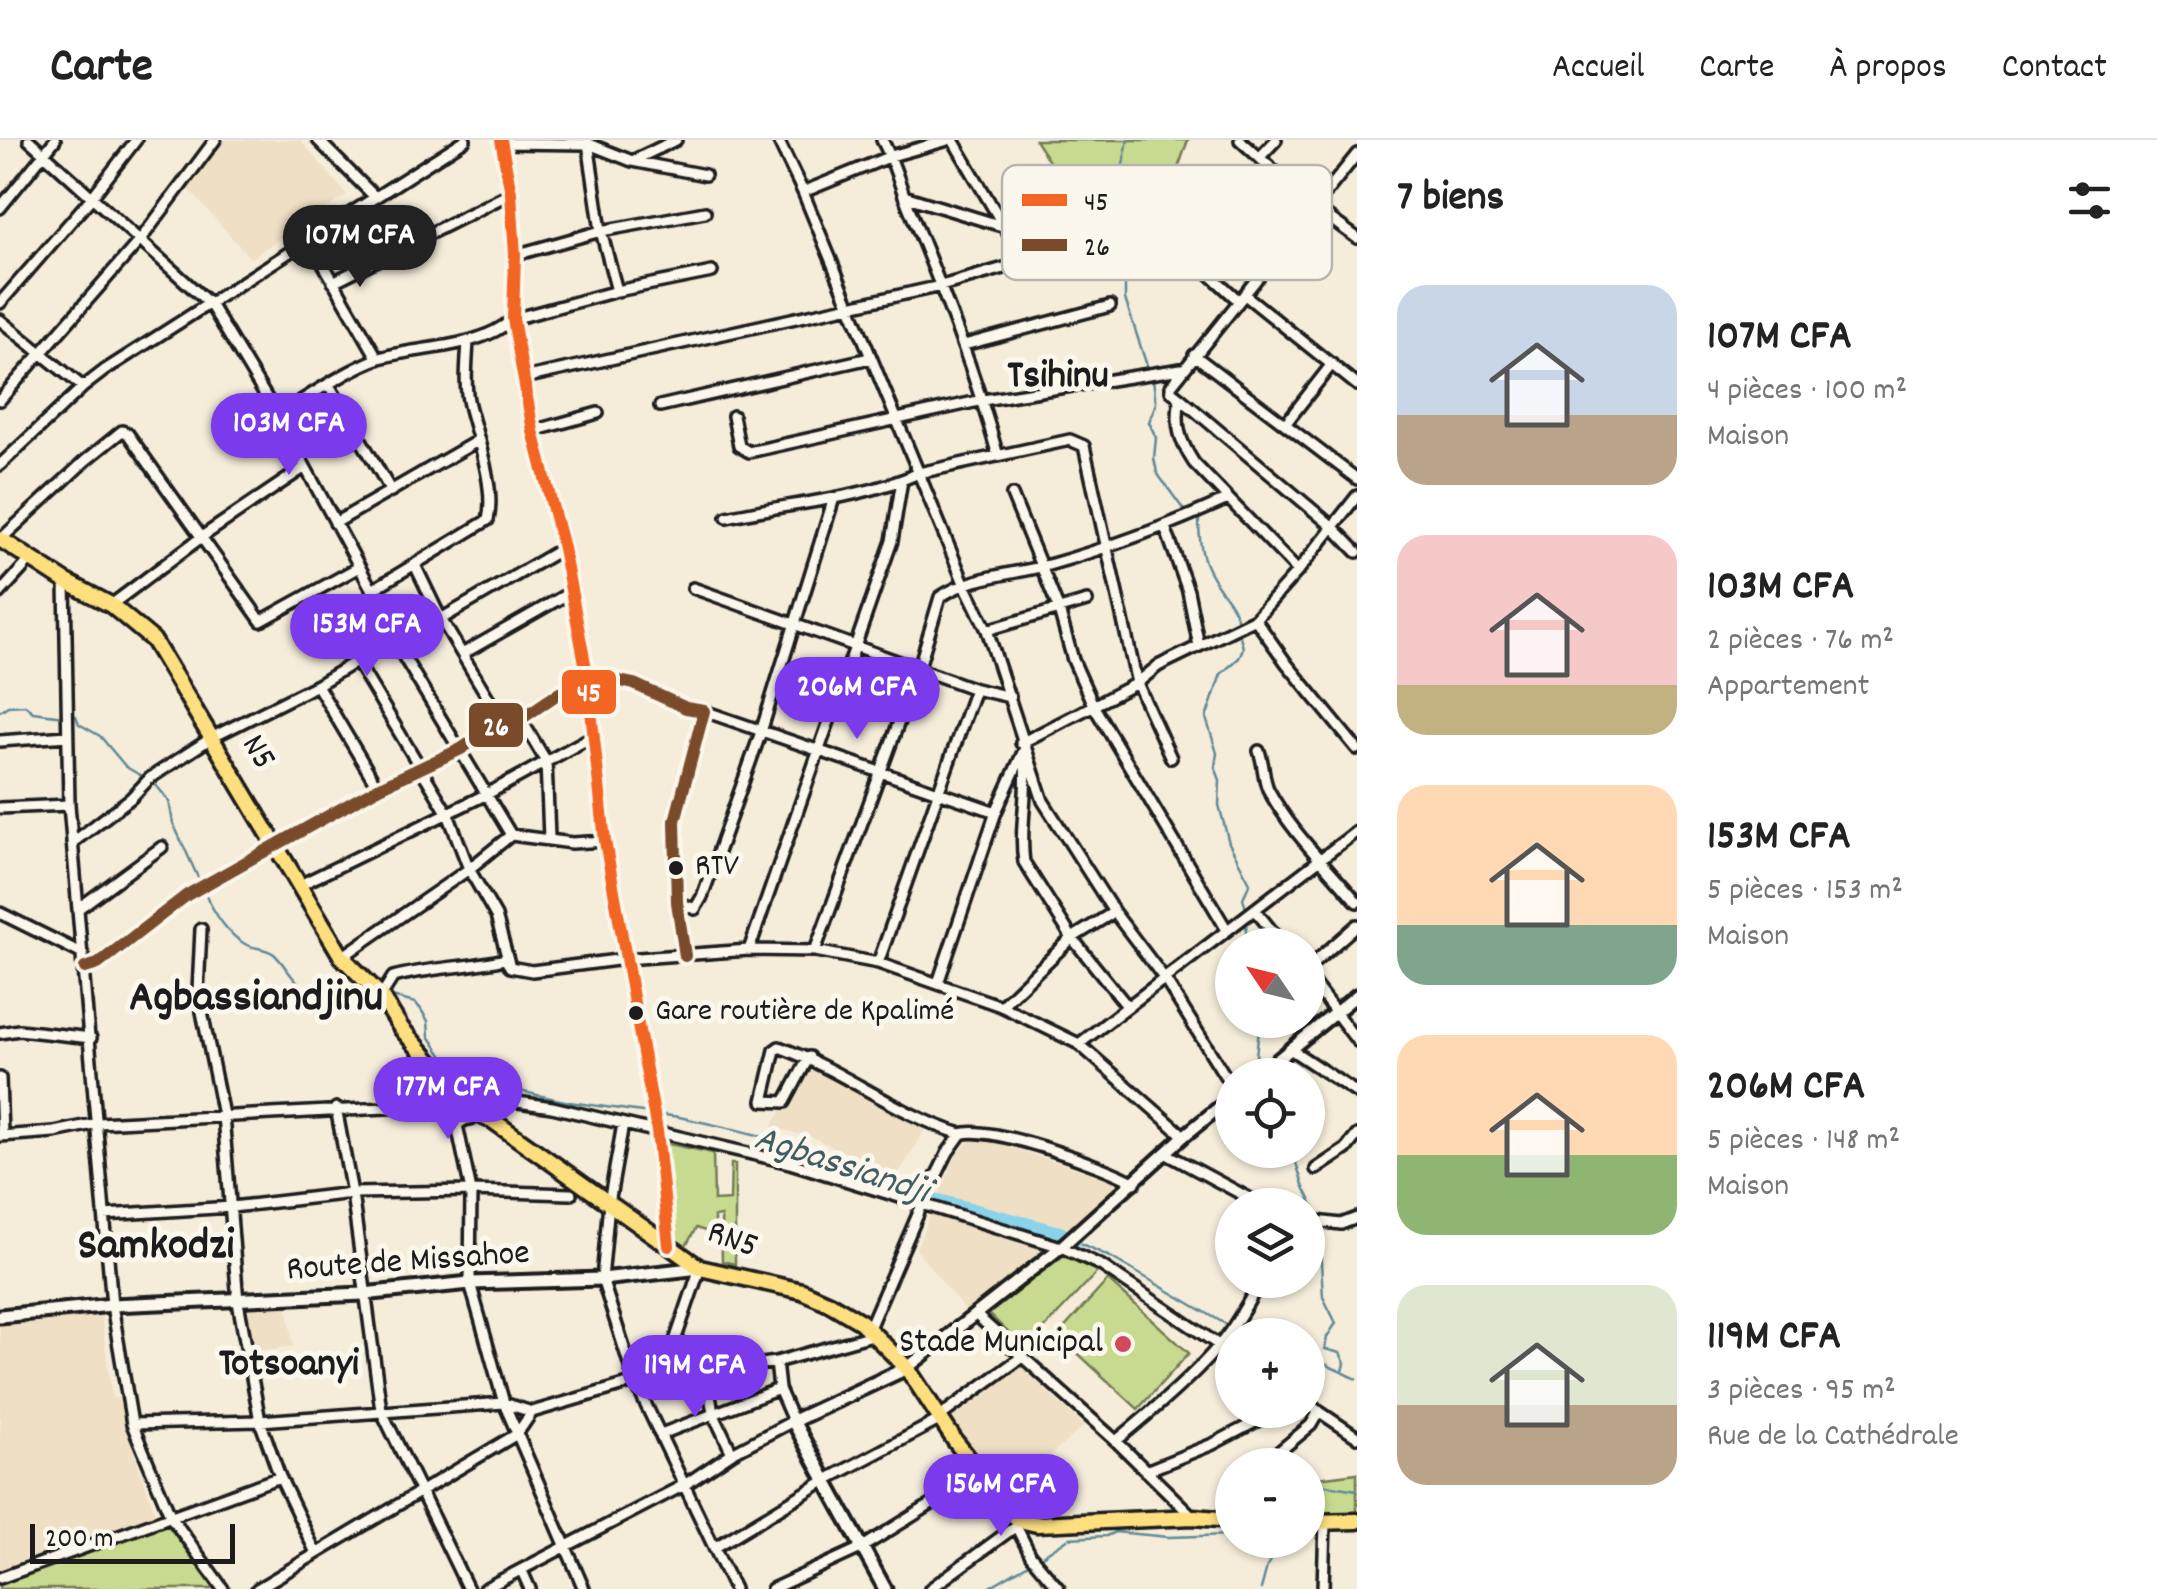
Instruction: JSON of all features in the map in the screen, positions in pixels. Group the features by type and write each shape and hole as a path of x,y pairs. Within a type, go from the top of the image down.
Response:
{"main road":[{"name":"N5","path":"0,539 65,581 111,604 153,640 342,957 383,999"},
{"name":"RN5","path":"383,999 401,1028 464,1103 700,1268 802,1291 829,1302 872,1331 907,1368 1017,1523"},
{"name":"Route de Missahoe","path":"0,1316 112,1305 238,1302 470,1283 602,1279 700,1268"},
{"path":"885,1589 793,1421 907,1368"},
{"path":"1017,1523 1215,1519"},
{"path":"1326,1522 1357,1521"}],"street":[{"path":"29,140 210,304 278,414 372,590 393,639 512,834"},
{"path":"0,208 55,140"},
{"path":"0,303 136,140"},
{"path":"0,400 141,238 215,140"},
{"path":"318,140 375,197"},
{"path":"0,465 83,387 465,140"},
{"path":"632,161 676,140"},
{"path":"778,140 964,583 988,630 1043,801 1215,1060"},
{"path":"882,140 964,345 998,456"},
{"path":"803,192 891,156 950,140 1002,224"},
{"path":"1240,140 1269,165"},
{"path":"1260,157 1276,140"},
{"path":"669,1246 657,1131 605,841 587,674 563,548 533,431 513,319 515,255 511,193 502,141 588,142 632,161 706,175"},
{"path":"588,142 601,231 617,290"},
{"path":"1332,184 1357,154"},
{"path":"334,282 511,193"},
{"path":"904,196 1002,226"},
{"path":"515,255 601,231 705,212"},
{"path":"1332,220 1357,238"},
{"path":"309,240 378,359"},
{"path":"524,378 941,286 1002,269"},
{"path":"278,414 378,359 468,342 501,330 513,319 617,290 712,272"},
{"path":"1220,280 1357,385"},
{"path":"1256,280 1182,369 1172,391 1334,526 1357,552"},
{"path":"964,345 1110,306"},
{"path":"0,320 83,387"},
{"path":"372,590 488,520 491,507 466,390 468,342"},
{"path":"1194,355 1357,479"},
{"path":"660,406 870,358"},
{"path":"1286,424 1332,364"},
{"path":"733,416 739,446 749,452 983,400 1182,369"},
{"path":"329,386 391,491"},
{"path":"1180,398 1176,423 1181,444 1194,464 1298,571"},
{"path":"533,431 598,413"},
{"path":"0,539 122,431 203,536 260,620 359,567"},
{"path":"335,523 479,440"},
{"path":"727,517 834,498 918,473 1070,440 1080,442 1137,683 1172,758"},
{"path":"111,604 305,467"},
{"path":"749,950 892,542 902,480"},
{"path":"1012,495 1060,610 1073,660 1093,705 1225,928"},
{"path":"938,984 996,812 1023,746 1137,683 1158,666 1255,619 1357,496"},
{"path":"677,902 694,910 702,897 762,732 834,498"},
{"path":"815,951 919,667 940,597 964,583 1106,549 1228,499"},
{"path":"1165,526 1188,591 1199,646"},
{"path":"72,842 131,798 150,778 212,736 316,685 393,639 441,619 563,548"},
{"path":"0,593 31,559"},
{"path":"416,565 441,619 502,722"},
{"path":"65,581 68,804 112,1305 132,1424 171,1517 223,1589"},
{"path":"694,588 856,648 1010,697"},
{"path":"464,653 571,592"},
{"path":"988,630 1087,601"},
{"path":"1255,619 1357,748"},
{"path":"357,662 448,814 469,870 496,916 510,967"},
{"path":"85,968 98,964 187,895 378,788 461,750 502,722 521,719 587,674 634,684 686,708 704,710 996,812"},
{"path":"316,685 378,788"},
{"path":"878,963 975,688"},
{"path":"684,956 677,902 674,820 704,710"},
{"path":"521,719 546,761 549,838"},
{"path":"300,884 489,794 595,734"},
{"path":"0,740 67,736"},
{"path":"1023,746 1028,793 1024,862 1072,938 1127,1006"},
{"path":"1259,751 1266,768 1265,784 1297,834 1357,902"},
{"path":"0,808 68,804"},
{"path":"1229,928 1357,831"},
{"path":"342,957 469,870 512,834 572,843 605,841"},
{"path":"79,908 162,847"},
{"path":"1256,911 1270,928"},
{"path":"1001,1006 1072,938 1114,912"},
{"path":"0,913 83,954"},
{"path":"1325,953 1357,926"},
{"path":"201,928 198,992 223,1115 238,1302 260,1422 316,1553"},
{"path":"1079,1044 1215,939"},
{"path":"383,999 393,977 505,960 510,967 532,972 749,950 815,951 878,963 1001,1006 1079,1044 1184,1136"},
{"path":"1279,1058 1357,995"},
{"path":"1325,998 1357,1041"},
{"path":"0,1033 20,1030 90,1038"},
{"path":"808,1057 785,1102 763,1101 777,1048 808,1057 926,1124 961,1134 984,1132 1135,1183"},
{"path":"1290,1049 1357,1094"},
{"path":"0,1078 1,1136 54,1132 98,1123 336,1108 464,1103 552,1107 790,1162 1062,1246 1102,1266 1215,1341"},
{"path":"464,1103 471,1191 470,1283 504,1403 584,1589"},
{"path":"336,1108 352,1193 381,1410 468,1589"},
{"path":"907,1368 1062,1246 1215,1111"},
{"path":"623,1124 609,1203 602,1279 634,1382 734,1589"},
{"path":"132,1424 260,1422 504,1403 532,1412 663,1376 776,1362 872,1331 922,1205 961,1134"},
{"path":"1316,1169 1346,1149 1357,1136"},
{"path":"1165,1154 1230,1188"},
{"path":"104,1215 232,1207 352,1193 571,1194"},
{"path":"1325,1220 1340,1224 1357,1218"},
{"path":"663,1376 700,1268"},
{"path":"975,1314 1116,1441 1193,1517"},
{"path":"1116,1441 1215,1348"},
{"path":"714,1548 826,1480 940,1418 1022,1357"},
{"path":"484,1589 686,1484 732,1453 793,1421 779,1388 776,1362"},
{"path":"706,1372 713,1413 732,1453"},
{"path":"661,1434 779,1388"},
{"path":"257,1589 517,1434 532,1412"},
{"path":"1325,1415 1357,1437"},
{"path":"1146,1470 1244,1428"},
{"path":"1283,1448 1307,1428"},
{"path":"0,1578 280,1476"},
{"path":"772,1589 861,1548 983,1477"},
{"path":"1323,1589 1326,1522"},
{"path":"930,1589 1017,1523 1031,1556 1059,1589"},
{"path":"522,1571 530,1589"}],"shaded area":[{"path":"220,140 300,140 347,195 250,258 186,186"},
{"path":"810,1063 925,1130 897,1176 814,1138 772,1127"},
{"path":"972,1138 1114,1181 1116,1188 967,1313 916,1249 956,1156"},
{"path":"287,1303 293,1346 250,1352 242,1308"},
{"path":"101,1315 112,1398 120,1398 127,1433 159,1523 0,1573 0,1324"},
{"path":"1018,1364 1084,1426 1005,1495 947,1414"}],"green space":[{"path":"1035,140 1188,140 1179,165 1051,165"},
{"path":"664,1143 713,1153 714,1201 730,1200 731,1164 735,1164 735,1264 722,1261 721,1216 714,1217 714,1234 696,1228 685,1248 676,1242"},
{"path":"1065,1254 1099,1270 1025,1349 989,1314"},
{"name":"Stade Municipal","path":"1108,1280 1189,1353 1138,1409 1058,1335"},
{"path":"1032,1471 1062,1498 1054,1511 1028,1510 1005,1495"},
{"path":"1357,1473 1357,1513 1325,1514 1325,1477"},
{"path":"167,1524 215,1589 0,1589 0,1583"}],"waterway":[{"path":"1123,165 1128,140"},
{"path":"1125,280 1125,299 1149,372"},
{"path":"1153,379 1156,403 1149,422 1156,438 1157,473 1186,513"},
{"path":"1193,516 1199,519 1200,544 1207,567 1239,624"},
{"path":"1239,632 1243,648 1239,658 1221,674 1206,718 1217,753 1219,805 1229,843 1250,883 1243,898 1246,909"},
{"name":"Agbassiandji","path":"0,711 25,705 33,712 64,716"},
{"name":"Agbassiandji","path":"72,716 100,736 126,767 147,779"},
{"name":"Agbassiandji","path":"151,779 169,801 173,823 200,882"},
{"name":"Agbassiandji","path":"203,889 231,934 245,944 274,954 304,989 323,995 349,989 360,998 376,1000"},
{"path":"1246,928 1247,917"},
{"name":"Agbassiandji","path":"388,996 420,1008 428,1021 429,1036 457,1077 569,1102 679,1117 742,1131 812,1149 888,1185 923,1196"},
{"path":"1257,1058 1258,1038"},
{"path":"1298,1168 1304,1188"},
{"name":"Agbassiandji","path":"928,1197 1060,1232 1076,1241"},
{"name":"Agbassiandji","path":"1076,1241 1215,1318"},
{"path":"1324,1298 1336,1323 1325,1349 1340,1353 1345,1363 1343,1372"},
{"name":"Agbassiandji","path":"1325,1364 1357,1379"},
{"path":"1325,1485 1357,1490"},
{"path":"1039,1558 1069,1538 1115,1532 1169,1537 1215,1536"},
{"path":"1261,1589 1272,1558"},
{"path":"986,1589 1032,1562"}],"transit line":[{"name":"45","path":"501,140 511,193 515,255 513,319 533,431 563,548 587,674 605,841 657,1131 669,1246"},
{"name":"26","path":"85,968 98,964 187,895 378,788 461,749 502,721 521,719 587,674 634,684 686,708 704,711 675,821 677,902 685,956"}],"place":[{"name":"RTV","path":"676,868"},
{"name":"Gare routière de Kpalimé","path":"636,1013"},
{"name":"Stade Municipal","path":"1123,1344"}],"district":[{"name":"Tsihinu","path":"1058,378"},
{"name":"Agbassiandjinu","path":"256,1000"},
{"name":"Samkodzi","path":"156,1248"},
{"name":"Totsoanyi","path":"289,1366"}]}
